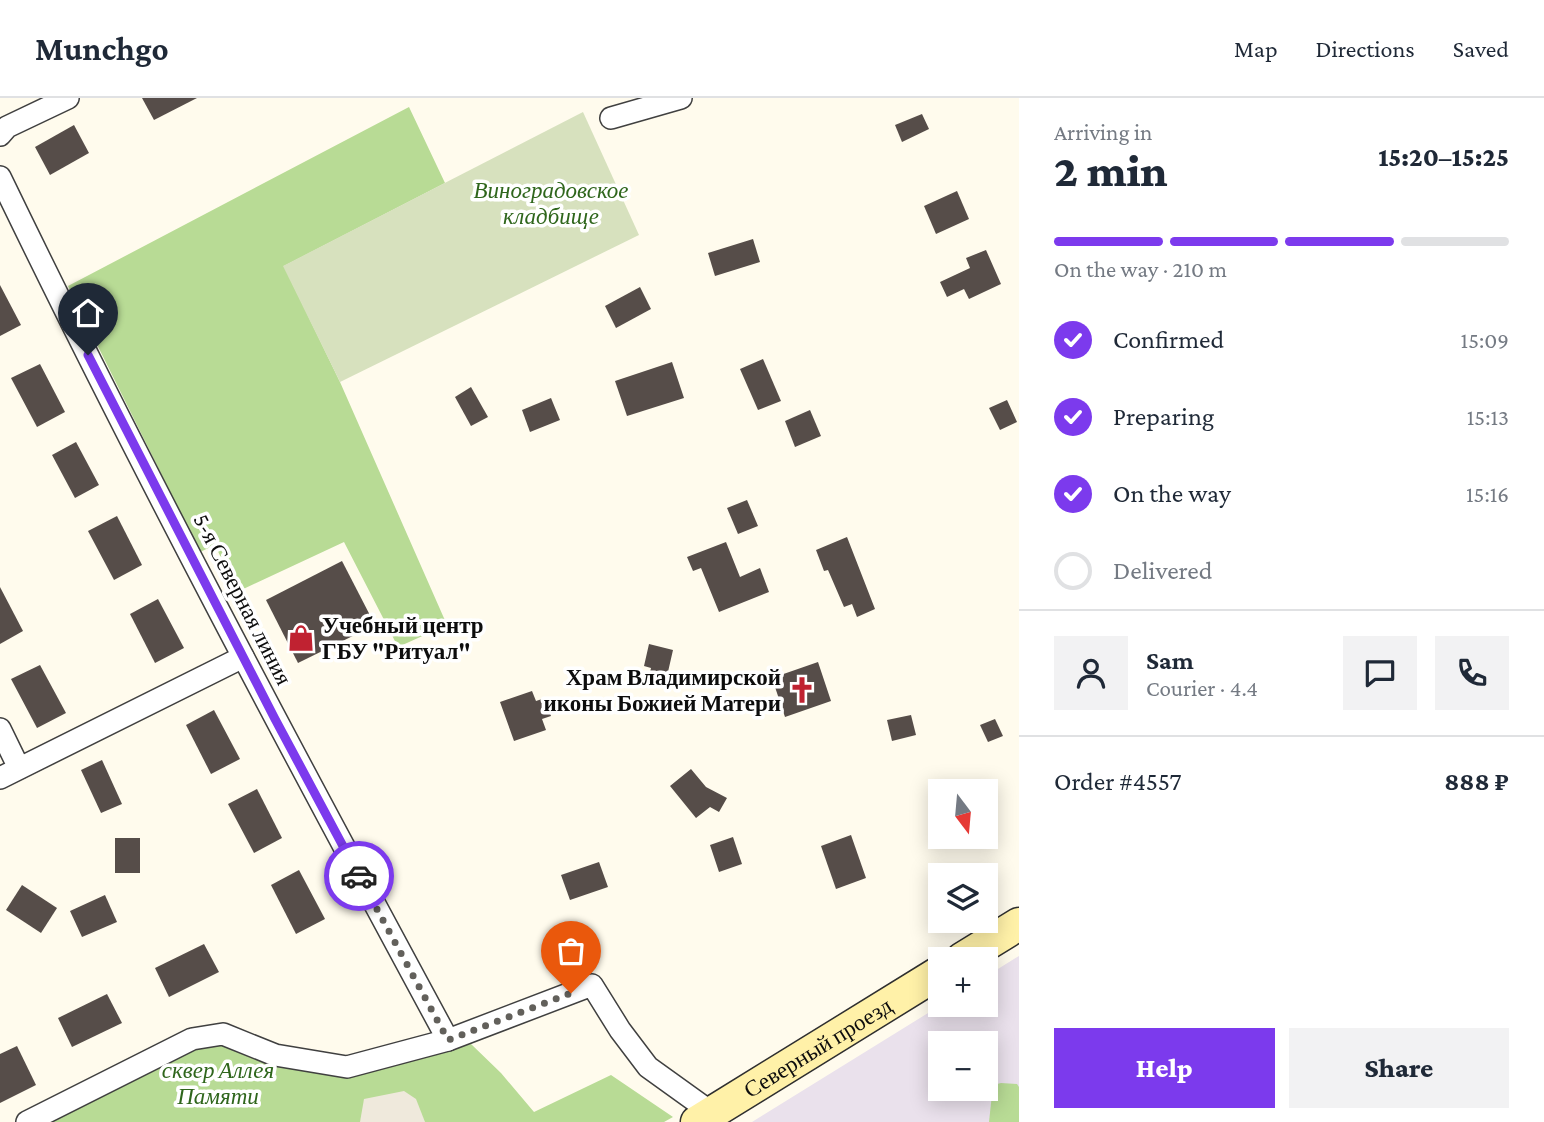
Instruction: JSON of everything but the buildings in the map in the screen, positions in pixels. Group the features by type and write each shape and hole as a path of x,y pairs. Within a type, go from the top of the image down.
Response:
{"street":[{"path":"0,135 7,127 68,98"},
{"path":"611,118 681,98"},
{"name":"5-я Северная линия","path":"0,177 243,657 448,1040"},
{"path":"0,778 243,657"},
{"path":"0,729 19,768"},
{"path":"982,947 1019,924"},
{"name":"Северный проезд","path":"704,1117 928,979"},
{"path":"27,1122 192,1039 223,1034 275,1055 347,1067 448,1040 592,985 620,1030 648,1067 704,1117"}],"shaded area":[{"path":"1019,956 1019,1122 752,1122 928,1013 928,1017 998,1017 998,969"},
{"path":"404,1091 416,1099 425,1122 360,1122 364,1099"}],"green space":[{"path":"409,107 445,183 284,266 340,382 447,625 398,647 344,542 237,592 215,545 200,552 68,286"},
{"name":"Виноградовское кладбище","path":"583,112 639,235 340,382 283,266"},
{"name":"сквер Аллея Памяти","path":"225,1042 350,1076 471,1044 501,1073 534,1112 611,1075 673,1117 664,1122 39,1122 189,1046"},
{"path":"998,1084 1017,1084 1019,1087 1019,1122 989,1122 991,1101 998,1101"}],"way so far":[{"path":"359,876 448,1040 571,993"}],"place":[{"name":"Учебный центр ГБУ \"Ритуал\"","path":"301,638"},
{"name":"Храм Владимирской иконы Божией Матери","path":"802,690"}],"route":[{"path":"88,355 359,876"}]}
